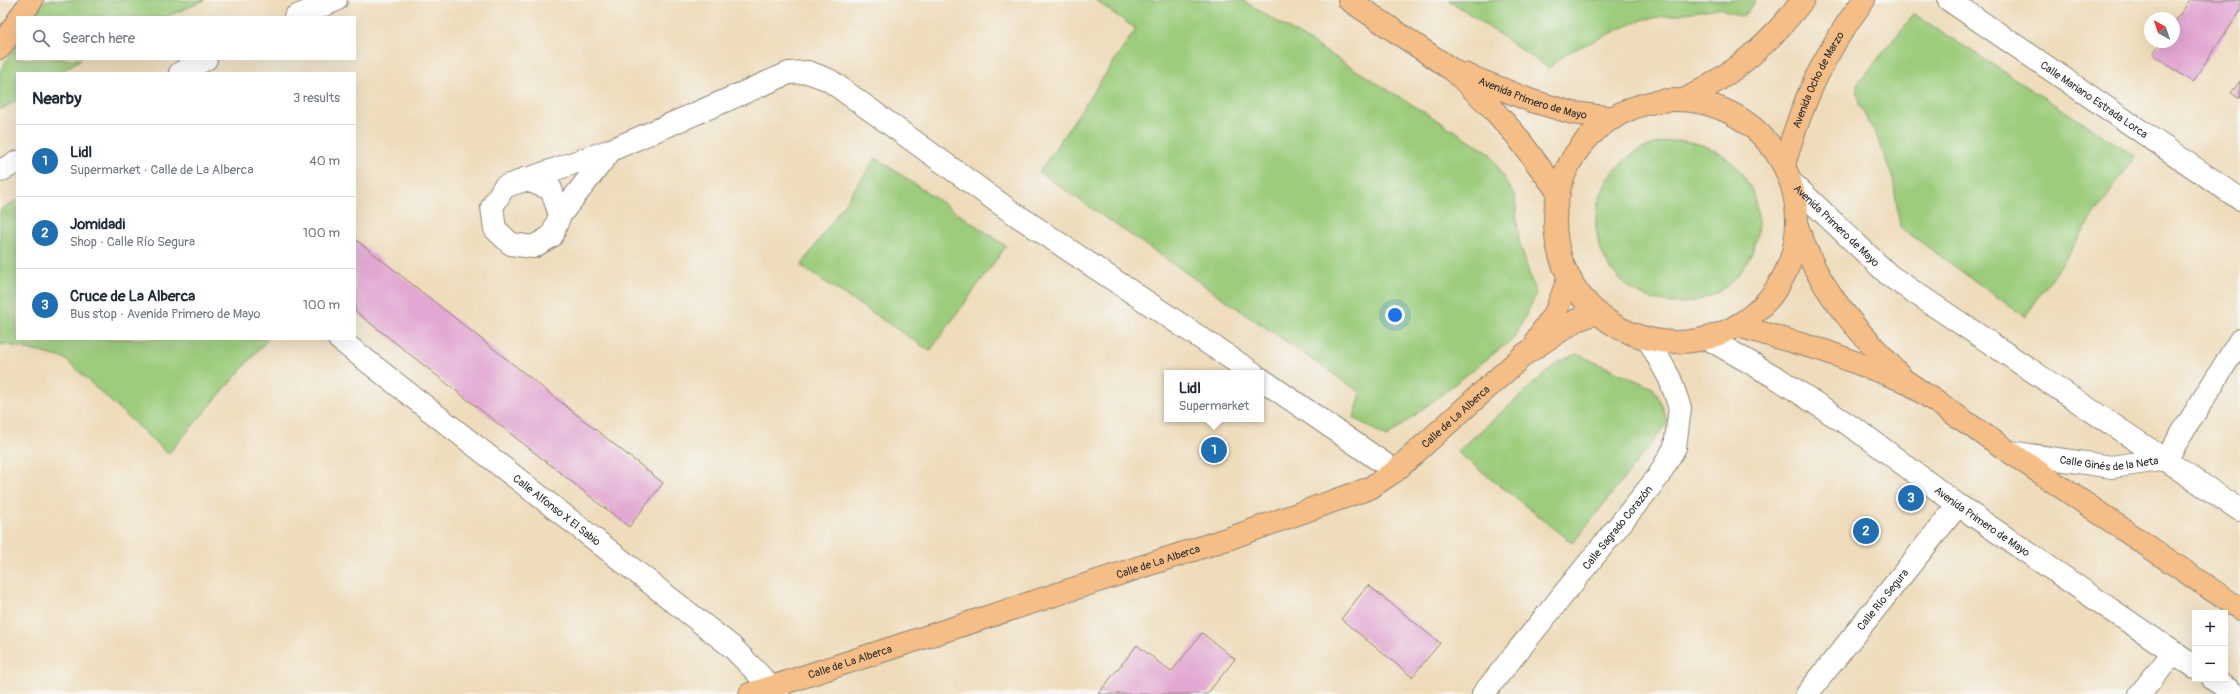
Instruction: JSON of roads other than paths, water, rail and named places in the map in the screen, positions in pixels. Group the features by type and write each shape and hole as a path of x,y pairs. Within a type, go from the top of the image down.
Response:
{"main road":[{"path":"21,16 32,0"},
{"name":"Avenida Primero de Mayo","path":"1349,0 1454,70 1490,106 1515,134 1559,193"},
{"path":"1684,100 1714,85 1744,63 1768,40 1802,0"},
{"name":"Avenida Ocho de Marzo","path":"1788,174 1796,123 1824,59 1839,33 1864,0"},
{"path":"0,48 16,24"},
{"name":"Avenida Primero de Mayo","path":"1454,70 1532,101 1573,113 1614,118"},
{"path":"1666,100 1684,100 1709,104 1732,113 1753,127 1766,140 1788,174 1797,204 1797,226 1789,266 1769,300 1738,326 1707,338 1678,342 1648,339 1618,327 1596,313 1581,296 1569,277 1561,257 1556,236 1555,214 1559,193 1570,164 1589,138 1614,118 1648,104 1666,100"},
{"path":"1797,226 1816,272 1835,301 1874,348 1907,382 2240,609"},
{"name":"Calle de La Alberca","path":"1525,354 1556,312 1569,277"},
{"name":"Calle de La Alberca","path":"768,692 1256,529 1370,488 1395,470 1525,354 1577,320 1596,313"},
{"path":"1738,326 1825,351 1907,382"}],"street":[{"path":"297,16 336,0"},
{"name":"Calle Mariano Estrada Lorca","path":"1950,0 2240,199"},
{"path":"182,72 204,60"},
{"path":"611,150 560,215 552,236 533,247 511,244 495,229 492,207 504,187 611,150 789,73 808,72 829,80 1009,210 1249,370"},
{"path":"0,171 16,163"},
{"name":"Avenida Primero de Mayo","path":"1788,174 1890,276 2166,459 2240,510"},
{"path":"524,179 550,190 560,215"},
{"name":"Avenida Primero de Mayo","path":"1707,338 1777,378 1867,437 1958,505 2192,665"},
{"name":"Calle Sagrado Corazón","path":"1482,694 1658,477 1675,447 1680,408 1670,379 1648,339"},
{"name":"Calle Alfonso X El Sabio","path":"340,340 732,647 768,692"},
{"name":"Calle Ginés de la Neta","path":"2010,452 2112,467 2166,459 2240,340"},
{"path":"1264,380 1395,470"},
{"name":"Calle Río Segura","path":"1807,694 1958,505"},
{"path":"2140,694 2174,652"},
{"path":"2217,682 2235,694"}],"place":[{"name":"Lidl","path":"1214,450"},
{"name":"Cruce de La Alberca","path":"1911,498"},
{"name":"Jomidadi","path":"1866,531"}]}
